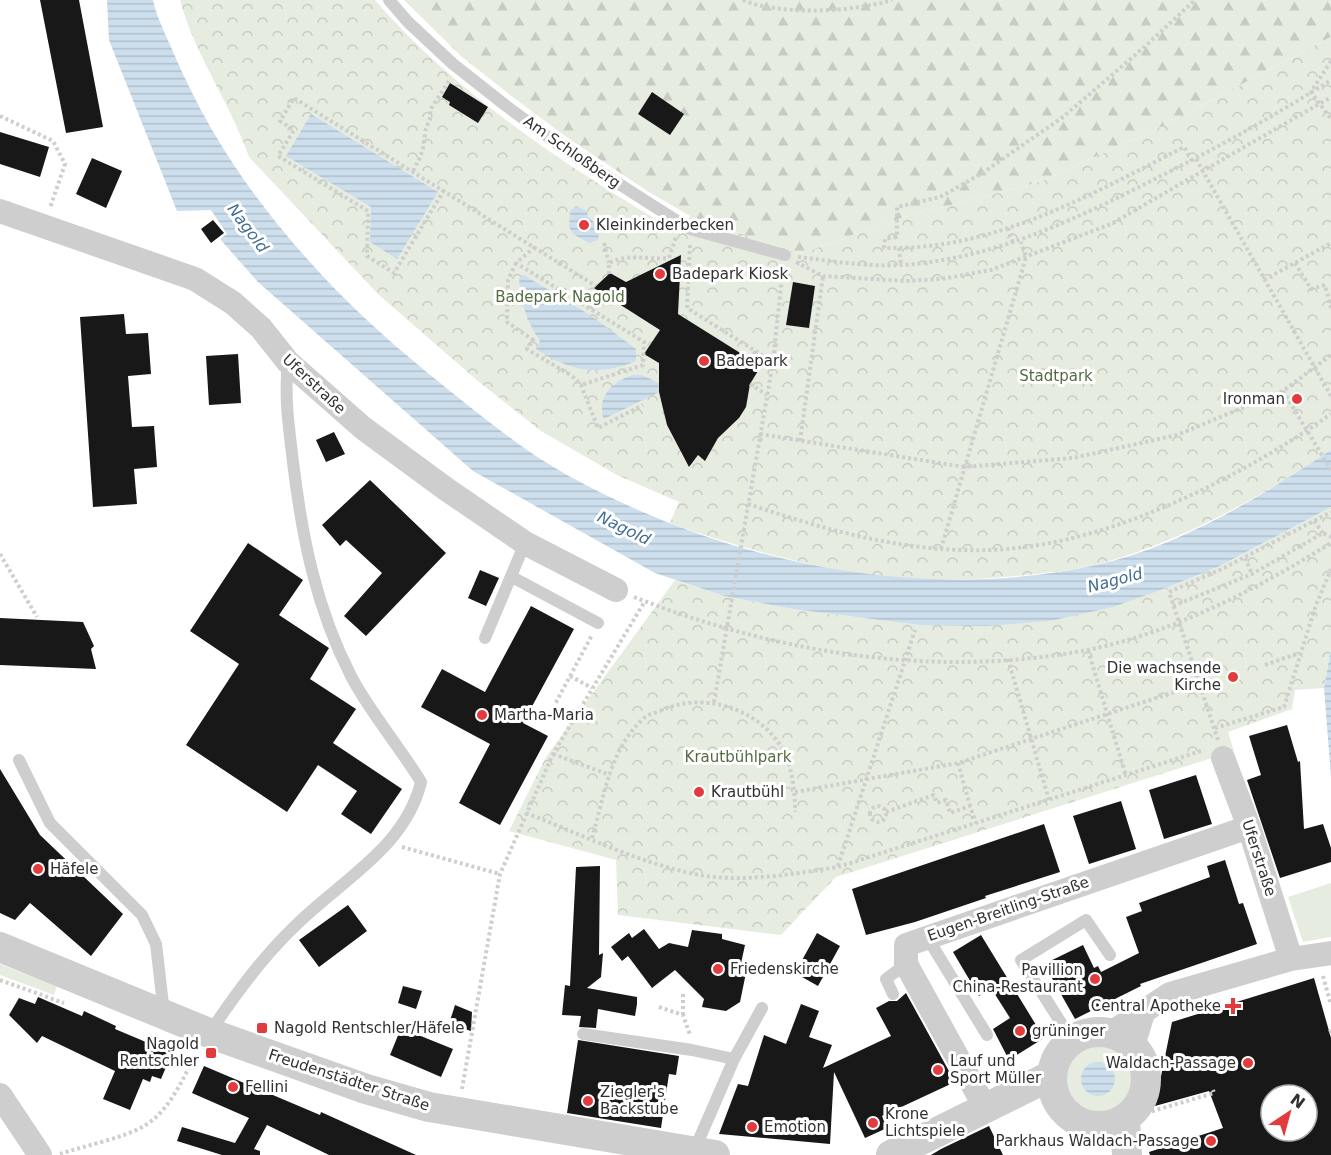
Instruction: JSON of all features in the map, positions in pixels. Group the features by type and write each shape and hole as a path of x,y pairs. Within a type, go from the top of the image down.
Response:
{"street":[{"name":"Uferstraße","path":"0,211 195,279 233,303 261,328 288,362 363,428 525,543 616,590"},
{"name":"Uferstraße","path":"1221,752 1250,827 1291,959"},
{"name":"Eugen-Breitling-Straße","path":"906,964 906,945 1250,827"},
{"name":"Freudenstädter Straße","path":"0,947 164,1016 202,1044 458,1114 704,1154"},
{"path":"1122,1040 1143,1013 1170,994 1291,959 1324,954"},
{"path":"906,964 986,1109"},
{"path":"1087,1034 1122,1040 1141,1058 1146,1072 1141,1101 1125,1119 1106,1126 1079,1122 1065,1113 1054,1087 1055,1060 1072,1040 1087,1034"},
{"path":"891,1155 986,1109 1054,1087"},
{"path":"0,1095 40,1155"},
{"path":"1125,1119 1127,1155"},
{"path":"1094,1126 1108,1155"}],"lane":[{"name":"Am Schloßberg","path":"389,0 408,22 466,74 563,148 686,226 785,255"},
{"path":"202,1044 248,977 293,927 389,843 416,802 421,782 352,678 325,620 306,552 298,503 285,392 288,362"},
{"path":"485,638 525,543"},
{"path":"512,577 598,622"},
{"path":"20,760 50,823 142,915 156,944 164,1016"},
{"path":"1072,1040 1021,960 1086,920 1110,955"},
{"path":"927,937 987,1035"},
{"path":"892,994 886,979 906,964"},
{"path":"704,1154 734,1059 762,1008"},
{"path":"583,1034 692,1050 734,1059"}],"path":[{"path":"743,0 758,7 824,10 892,0"},
{"path":"1195,0 1063,117 981,174 940,197 897,207 897,237 885,239 884,248 951,242 1008,228 1094,193 1184,147 1204,172 1314,370 1331,396"},
{"path":"1311,92 1331,63"},
{"path":"413,171 426,146 425,131 431,120 430,110 448,80 457,84 466,74"},
{"path":"785,255 843,262 901,265 962,257 1021,242 1102,206 1194,160 1331,80"},
{"path":"1311,92 1331,119"},
{"path":"785,255 823,276 905,281 940,279 991,270 1111,224 1331,97"},
{"path":"444,190 394,273 367,256 368,211 278,156 294,130 280,121 294,98 444,190 596,286"},
{"path":"0,116 53,141 65,164 44,227"},
{"path":"609,263 625,256 651,259 669,258 686,226"},
{"path":"686,226 687,308 773,362"},
{"path":"1008,228 1013,243"},
{"path":"941,549 1026,257 1021,242"},
{"path":"604,243 609,274"},
{"path":"1264,280 1331,243"},
{"path":"535,247 516,263 508,280 507,322 533,340 527,350 572,376 581,385 598,428 643,405"},
{"path":"899,248 901,265"},
{"path":"714,702 773,362 785,255"},
{"path":"516,263 644,342 643,365 581,385"},
{"path":"1295,263 1311,288 1325,285 1331,308"},
{"path":"800,441 823,276"},
{"path":"591,309 601,292"},
{"path":"750,359 756,351"},
{"path":"760,434 964,467 1073,458 1177,435 1283,391 1331,355"},
{"path":"750,384 767,395"},
{"path":"1283,391 1331,470"},
{"path":"748,504 815,526 872,540 941,549 1006,549 1063,540 1113,525 1180,499 1242,469 1331,414"},
{"path":"526,813 592,838 616,851 684,872 733,878 779,877 838,867 1126,776 1221,752 1169,592 1245,558 1331,512"},
{"path":"1314,521 1323,533 1331,537"},
{"path":"1173,606 1252,574 1323,533"},
{"path":"458,1114 500,874 553,754 645,601 728,628 820,650 956,662 1008,659 1088,650 1178,621 1282,573 1331,543"},
{"path":"0,554 37,617"},
{"path":"1245,558 1252,574"},
{"path":"1215,728 1284,707 1300,653 1331,569"},
{"path":"553,708 598,622"},
{"path":"838,867 915,630"},
{"path":"1088,650 1126,776"},
{"path":"1265,665 1300,653"},
{"path":"1008,659 1049,800"},
{"path":"570,676 592,688"},
{"path":"795,792 958,763 1108,716 1208,681"},
{"path":"592,838 618,749 645,717 683,701 714,702 760,722 785,754 795,792 795,812"},
{"path":"553,754 610,775"},
{"path":"958,763 976,823"},
{"path":"886,812 934,795 937,803 946,800 950,813 970,806"},
{"path":"876,806 882,807 886,812 885,818 880,822 873,821 870,815 876,806"},
{"path":"389,843 500,874"},
{"path":"1324,954 1331,1005"},
{"path":"0,980 75,1007"},
{"path":"683,994 683,1015 692,1050"},
{"path":"659,1007 683,1015"},
{"path":"184,1052 202,1044"},
{"path":"56,1155 144,1126 160,1112 175,1093 202,1044"},
{"path":"1125,1119 1214,1093 1213,1090"}],"green space":[{"name":"Stadtpark","path":"180,0 375,0 408,35 480,100 558,157 681,234 690,216 800,254 901,218 1040,182 1165,125 1331,37 1331,450 1248,501 1161,543 1090,566 1027,575 948,580 888,578 818,566 768,554 670,523 679,502 617,475 541,431 479,382 378,294 249,157 194,40"},
{"path":"404,0 1331,0 1331,37 1165,125 1040,182 901,218 800,254 690,216 649,192 572,141 514,98 462,57"},
{"name":"Krautbühlpark","path":"1331,507 1331,649 1324,688 1295,690 1292,709 1228,732 1234,751 836,877 781,935 618,915 616,860 509,831 546,757 675,580 724,596 793,609 919,625 1166,588 1220,566"},
{"path":"1331,883 1331,937 1303,942 1288,897"},
{"path":"0,964 57,986 54,995 0,975"},
{"path":"1099,1045 1112,1048 1123,1055 1130,1066 1133,1079 1130,1092 1123,1103 1112,1110 1099,1113 1086,1110 1075,1103 1068,1092 1065,1079 1068,1066 1075,1055 1086,1048"}],"water":[{"name":"Nagold","path":"107,0 153,0 162,28 189,87 224,149 264,207 309,261 349,303 411,359 512,439 567,475 628,505 691,531 757,552 824,567 892,577 960,580 1029,576 1096,565 1128,557 1159,546 1219,518 1331,450 1331,507 1220,566 1166,588 1113,607 1050,621 987,626 919,625 793,609 724,596 655,573 473,471 258,282 220,239 227,234 211,210 177,211 109,40"},
{"path":"311,114 438,192 397,259 370,242 371,207 286,156"},
{"name":"Kleinkinderbecken","path":"576,206 587,211 588,217 600,227 598,240 589,243 573,234 569,227 570,211"},
{"path":"524,275 593,317 636,349 636,361 609,369 584,369 560,362 536,349 540,341 528,319 521,295 519,278"},
{"path":"632,375 642,375 659,383 659,392 604,419 602,404 604,398 612,386"},
{"path":"1331,649 1331,777 1324,688"},
{"path":"1098,1062 1110,1067 1115,1079 1110,1091 1098,1096 1086,1091 1081,1079 1086,1067"}],"building":[{"path":"40,0 79,0 103,127 66,133"},
{"path":"450,83 488,107 478,123 449,105 450,102 442,97"},
{"path":"652,92 684,114 670,135 638,114"},
{"path":"0,132 49,147 40,177 0,164"},
{"path":"92,158 122,171 106,208 76,194"},
{"path":"213,220 224,233 211,243 201,229"},
{"name":"Badepark","path":"681,255 678,314 761,366 750,384 746,407 739,418 718,438 705,461 698,455 689,467 667,425 659,392 659,363 644,354 660,330 594,288 610,273 626,282"},
{"path":"793,282 815,286 809,328 786,325"},
{"path":"124,314 126,334 148,333 151,374 128,376 132,427 154,426 157,467 134,469 137,504 93,507 80,317"},
{"path":"238,354 241,403 209,405 206,356"},
{"path":"334,432 345,454 326,462 316,440"},
{"path":"370,480 446,553 366,636 344,616 382,573 346,540 340,546 322,525"},
{"path":"248,543 303,580 279,615 329,648 310,679 356,709 333,743 402,789 371,834 341,814 357,791 318,765 287,812 186,745 239,664 190,631"},
{"path":"480,570 499,578 486,606 468,598"},
{"name":"Martha-Maria","path":"531,606 574,629 523,723 548,736 500,825 459,803 490,744 421,707 442,669 485,692"},
{"path":"0,618 83,622 94,646 91,649 96,669 0,665"},
{"path":"1287,725 1298,762 1300,761 1304,829 1323,824 1331,848 1331,862 1280,878 1247,780 1261,775 1249,736"},
{"name":"Häfele","path":"0,769 40,835 123,914 91,956 30,903 15,920 0,913"},
{"path":"1196,775 1212,824 1164,839 1149,790"},
{"path":"1121,801 1136,849 1089,864 1073,816"},
{"path":"1044,824 1060,872 915,922 866,935 852,889"},
{"path":"1225,860 1239,904 1243,903 1257,944 1140,984 1141,986 1075,1019 1044,964 1083,945 1094,968 1098,966 1101,972 1139,953 1126,917 1142,911 1139,903 1210,877 1207,866"},
{"path":"600,866 599,955 603,953 601,977 587,988 637,997 637,1004 635,1016 598,1009 596,1028 579,1027 581,1016 562,1015 565,985 570,986 576,867"},
{"path":"348,905 367,931 319,967 299,940"},
{"name":"Friedenskirche","path":"644,929 659,949 669,943 688,947 692,930 722,934 722,939 745,945 740,968 747,968 740,1002 726,1011 702,1007 704,999 675,970 652,988 628,956 622,961 611,947 629,933 632,938"},
{"path":"817,933 840,946 818,986 795,973"},
{"path":"981,935 1044,1038 1009,1060 993,1029 1010,1018 991,988 979,996 953,952"},
{"name":"Waldach-Passage","path":"1314,978 1331,1038 1331,1155 1150,1155 1149,1152 1223,1128 1209,1091 1155,1106 1172,1022"},
{"path":"403,986 422,991 416,1009 398,1003"},
{"path":"906,993 955,1082 882,1116 887,1128 865,1138 834,1072 830,1144 719,1134 738,1084 748,1086 764,1035 786,1044 801,1004 819,1011 809,1037 832,1045 823,1068 891,1036 876,1008 889,1001 897,1001"},
{"path":"38,997 82,1016 84,1011 116,1026 115,1029 172,1053 161,1079 152,1076 150,1082 143,1079 130,1110 103,1099 115,1071 42,1036 37,1043 9,1015 19,998 35,1004"},
{"path":"455,1005 472,1012 471,1031 449,1024"},
{"path":"401,1028 453,1049 441,1077 390,1055"},
{"path":"578,1040 679,1056 676,1075 669,1074 661,1128 567,1113"},
{"path":"204,1066 320,1115 321,1112 416,1155 329,1155 267,1125 254,1149 260,1151 260,1155 222,1155 177,1141 182,1127 235,1143 249,1118 192,1093"},
{"path":"989,1126 1003,1155 931,1155 941,1149"}],"place":[{"name":"Kleinkinderbecken","path":"584,225"},
{"name":"Badepark Kiosk","path":"660,274"},
{"name":"Badepark","path":"704,361"},
{"name":"Ironman","path":"1297,399"},
{"name":"Die wachsende Kirche","path":"1233,677"},
{"name":"Martha-Maria","path":"482,715"},
{"name":"Krautbühl","path":"699,792"},
{"name":"Häfele","path":"38,869"},
{"name":"Friedenskirche","path":"718,969"},
{"name":"Pavillion China-Restaurant","path":"1095,979"},
{"name":"Central Apotheke","path":"1233,1006"},
{"name":"Nagold Rentschler/Häfele","path":"262,1028"},
{"name":"grüninger","path":"1020,1031"},
{"name":"Nagold Rentschler","path":"211,1053"},
{"name":"Waldach-Passage","path":"1248,1063"},
{"name":"Lauf und Sport Müller","path":"938,1070"},
{"name":"Fellini","path":"233,1087"},
{"name":"Ziegler's Backstube","path":"588,1101"},
{"name":"Krone Lichtspiele","path":"873,1123"},
{"name":"Emotion","path":"752,1127"},
{"name":"Parkhaus Waldach-Passage","path":"1211,1141"}],"park label":[{"name":"Badepark Nagold","path":"560,297"}]}
